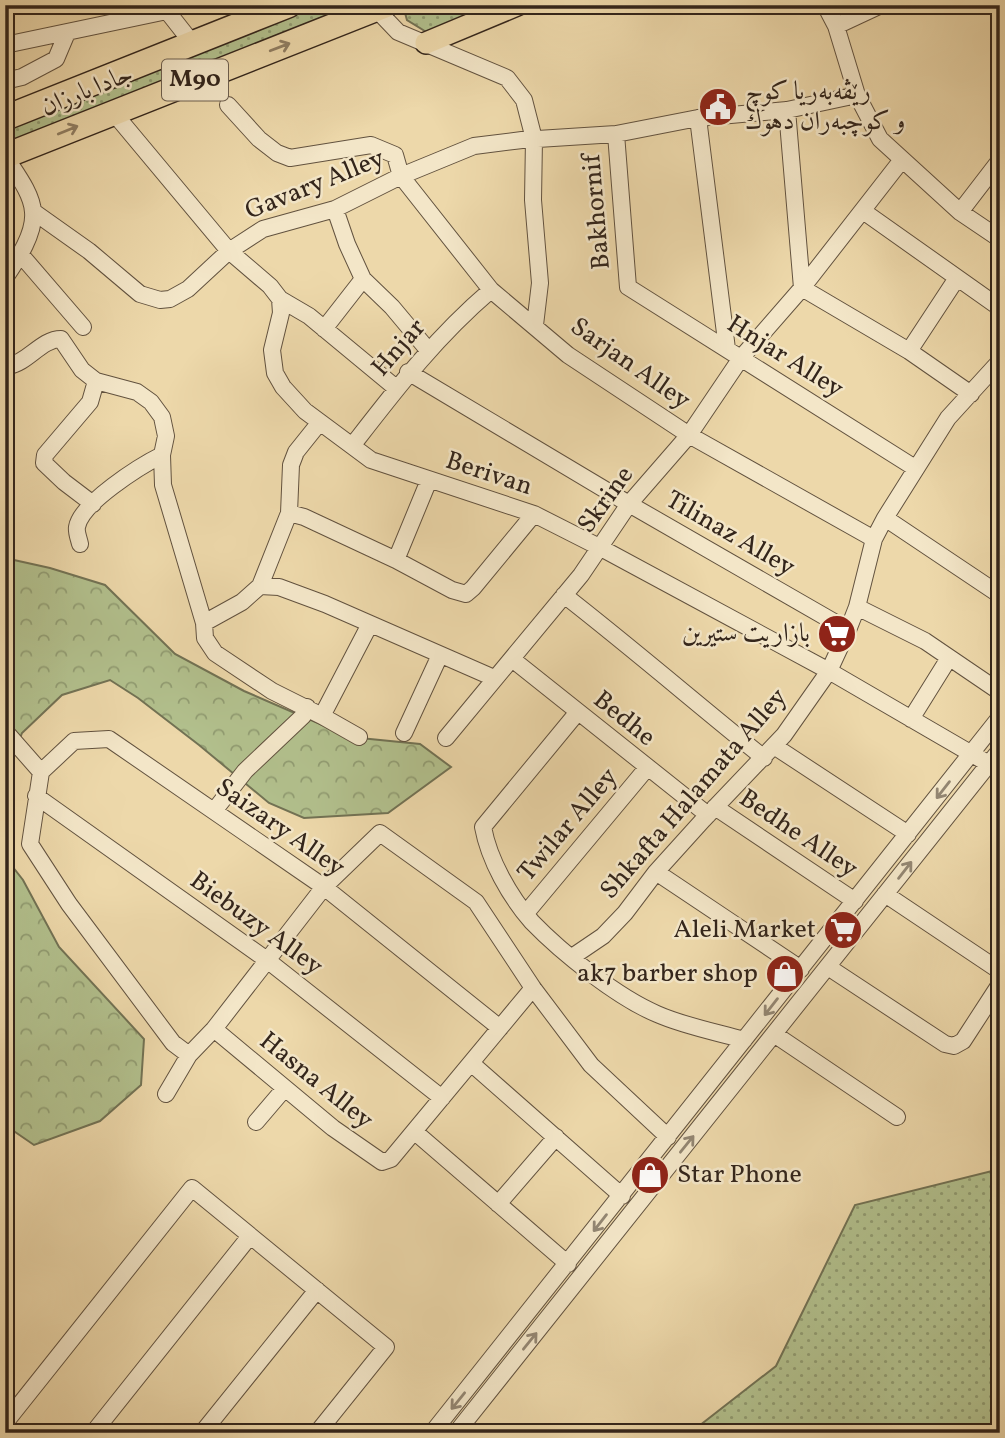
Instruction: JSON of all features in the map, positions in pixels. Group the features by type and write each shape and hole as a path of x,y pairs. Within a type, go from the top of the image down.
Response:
{"highway":[{"name":"جادا بارزان","path":"5,118 289,5"},
{"name":"جادا بارزان","path":"5,156 381,7"}],"main road":[{"path":"425,43 517,5"}],"street":[{"path":"825,5 835,26 857,95 880,139 960,212 1000,239"},
{"path":"835,26 881,5"},
{"path":"381,7 398,32 507,78 524,100 534,139 533,200 540,283 535,324"},
{"path":"5,45 172,8 193,44"},
{"path":"5,81 22,77 56,59 67,33"},
{"name":"Gavary Alley","path":"34,212 89,251 140,293 160,300 180,295 229,251 264,229 335,209 401,176 474,146 616,134 698,118 787,110 857,95"},
{"name":"Sarjan Alley","path":"228,105 248,129 277,153 290,158 371,145 395,155 401,176 491,290 535,324 568,355 689,435 874,539"},
{"path":"787,110 802,289 909,351 971,394"},
{"path":"113,112 229,251 270,286 280,299 324,329 396,388"},
{"path":"698,118 734,354"},
{"name":"Bakhornif","path":"616,134 628,287"},
{"path":"5,156 26,191 34,212 27,242 5,278"},
{"path":"960,212 1000,160"},
{"name":"Skrine","path":"446,738 601,548 628,504 689,435 734,354 802,289 901,161"},
{"path":"335,209 363,279 392,307 428,350"},
{"path":"863,211 1000,308"},
{"path":"21,255 83,327"},
{"path":"909,351 957,278"},
{"path":"324,329 363,279"},
{"name":"Hnjar Alley","path":"628,287 915,468"},
{"name":"Hnjar","path":"352,446 408,372 456,321 491,290"},
{"name":"Berivan","path":"280,299 281,313 272,350 275,373 283,387 298,403 371,460 534,514 829,671 989,764"},
{"path":"5,363 8,366 17,365 53,339 61,339 82,370 96,381 137,393 151,402 162,417 166,436 162,455 163,485 204,623 205,638 215,653 272,691 307,706 359,737"},
{"name":"Shkafta Halamata Alley","path":"572,957 603,936 625,913 711,811 769,752 829,671 857,607 874,539 885,519 948,418 1000,361"},
{"name":"Tilinaz Alley","path":"408,372 628,504 848,629"},
{"path":"93,503 44,463 45,455 90,402 96,381"},
{"path":"204,623 242,602 260,586 289,513 291,465 296,452 320,422"},
{"path":"79,544 77,528 83,514 93,503 138,467 162,455"},
{"path":"396,560 429,480"},
{"path":"289,513 304,517 396,560 452,590 466,594 534,514"},
{"path":"885,519 1000,595"},
{"path":"260,586 279,587 494,678"},
{"path":"564,595 682,692 769,752 908,834"},
{"path":"857,607 925,641 1000,692"},
{"path":"322,716 370,624"},
{"path":"404,733 440,655"},
{"path":"911,719 949,658"},
{"name":"Bedhe","path":"512,659 647,768 711,811"},
{"path":"214,811 245,771 303,716 307,706"},
{"path":"577,713 483,827 485,840 496,866 531,921 572,957 620,993 657,1014 744,1040"},
{"path":"432,1433 1000,717"},
{"path":"5,731 41,772 30,844 69,904 173,1043 189,1055"},
{"name":"Saizary Alley","path":"41,772 74,741 109,739 324,887 500,1028"},
{"path":"456,1433 1000,750"},
{"name":"Twilar Alley","path":"526,913 647,768"},
{"name":"Biebuzy Alley","path":"36,796 267,960 442,1098"},
{"name":"Bedhe Alley","path":"711,811 855,901"},
{"path":"166,1094 189,1055 214,1029 324,887 380,833 476,902 533,988 592,1065 668,1137"},
{"path":"656,873 800,969"},
{"name":"Bedhe Alley","path":"886,894 1000,971"},
{"path":"828,967 945,1044 954,1046 992,1011 1000,984"},
{"path":"533,988 415,1132 568,1264"},
{"name":"Hasna Alley","path":"214,1029 369,1155 382,1162 391,1159 415,1132"},
{"path":"774,1034 897,1117"},
{"path":"471,1063 622,1196"},
{"path":"256,1122 285,1088"},
{"path":"498,1204 556,1137"},
{"path":"5,1423 192,1188 386,1347 317,1433"},
{"path":"93,1433 250,1236"},
{"path":"202,1433 317,1290"}],"green space":[{"path":"320,5 358,5 5,145 5,129"},
{"path":"428,5 511,5 428,33 407,20 405,13"},
{"path":"5,558 105,585 175,654 244,691 350,737 420,744 451,767 388,813 304,818 269,803 199,745 110,680 62,695 22,733 5,777"},
{"path":"5,857 23,880 59,947 144,1039 141,1085 100,1121 34,1145 5,1125"},
{"path":"1000,1169 1000,1433 690,1433 776,1366 855,1205"}],"place":[{"name":"رێڤه‌به‌ریا كوچ و كوچبه‌ران دهوك","path":"718,107"},
{"name":"بازاريت ستيرين","path":"837,634"},
{"name":"Aleli Market","path":"843,930"},
{"name":"ak7 barber shop","path":"785,974"},
{"name":"Star Phone","path":"650,1175"}]}
